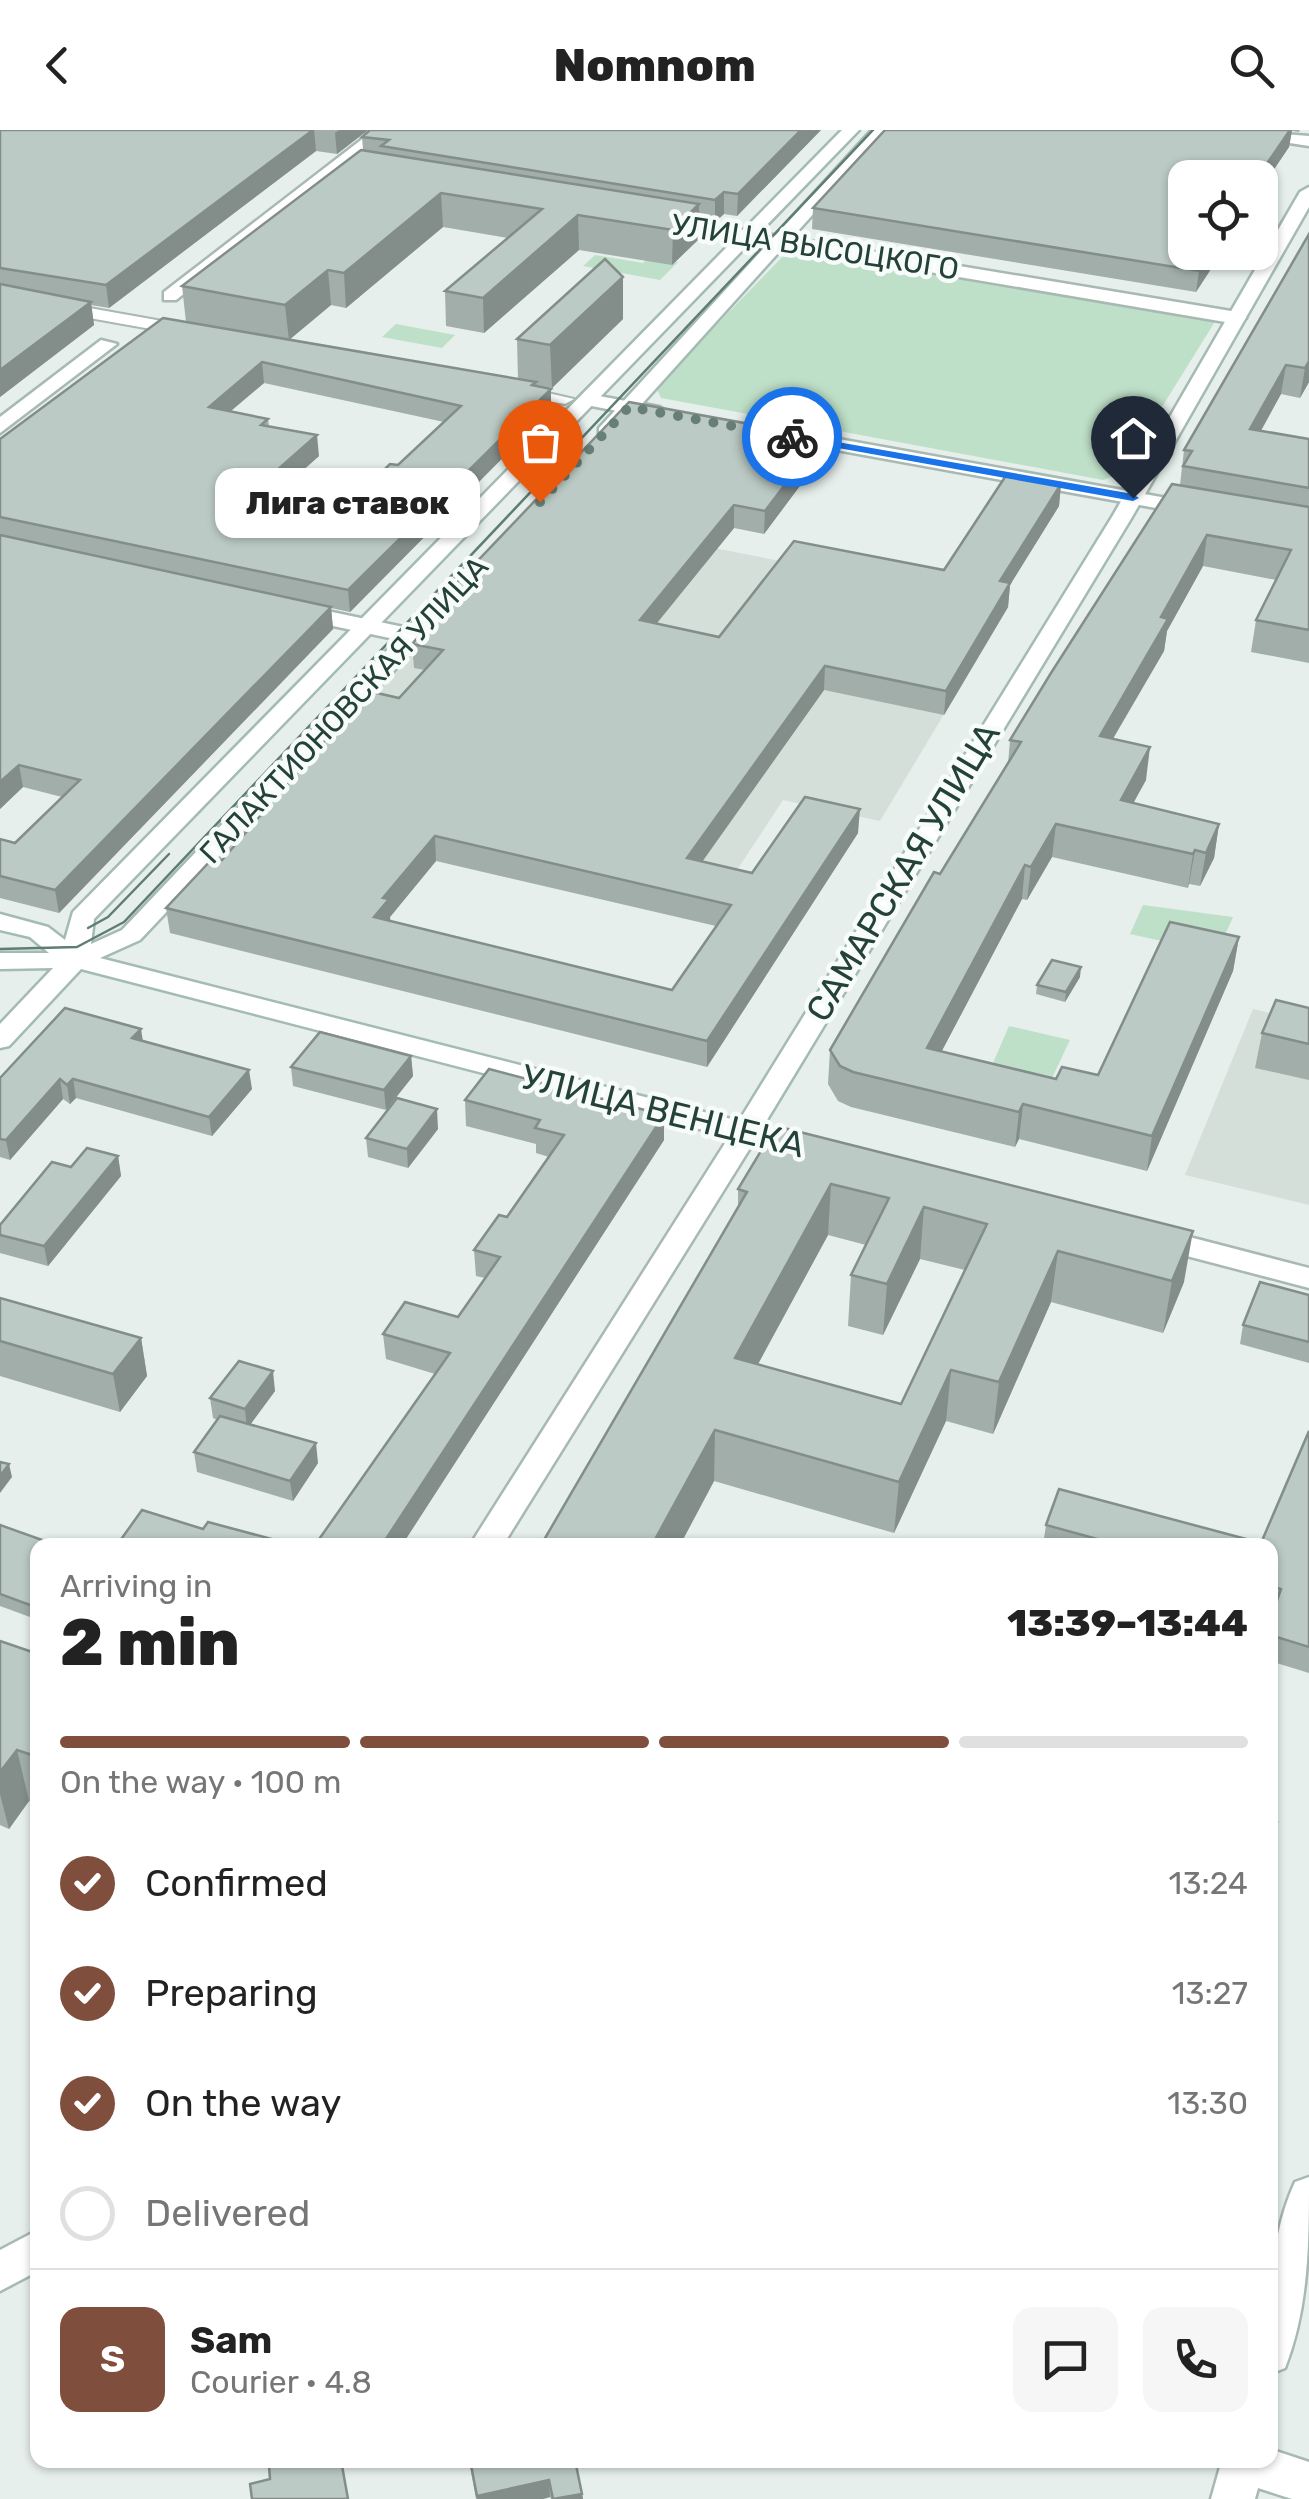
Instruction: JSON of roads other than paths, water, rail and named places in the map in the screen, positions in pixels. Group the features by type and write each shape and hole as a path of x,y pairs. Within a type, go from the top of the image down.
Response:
{"main road":[{"path":"170,296 384,130"},
{"name":"ГАЛАКТИОНОВСКАЯ УЛИЦА","path":"75,960 82,918 851,130"},
{"path":"589,450 882,130"},
{"path":"1236,130 1309,140"},
{"path":"334,169 370,174"},
{"name":"САМАРСКАЯ УЛИЦА","path":"490,1538 746,1132 1133,498 1309,192"},
{"name":"УЛИЦА ВЫСОЦКОГО","path":"636,217 1237,318"},
{"path":"0,427 108,344"},
{"path":"588,400 672,415"},
{"path":"766,432 1222,514"},
{"name":"ГАЛАКТИОНОВСКАЯ УЛИЦА","path":"0,1040 75,960 131,935 494,550"},
{"path":"274,606 414,636"},
{"name":"УЛИЦА ВЕНЦЕКА","path":"0,922 38,932 75,960"},
{"name":"УЛИЦА ВЕНЦЕКА","path":"0,961 75,960 776,1140"},
{"path":"1116,1228 1309,1278"},
{"path":"1278,2321 1309,2195"},
{"path":"0,2272 30,2254"},
{"path":"1240,2474 1309,2483"}],"street":[{"path":"0,296 218,336"},
{"path":"488,385 565,399"}],"tram line":[{"path":"0,949 77,947 124,922 873,130"},
{"path":"88,928 108,917 169,854"}],"place":[{"name":"Лига ставок","path":"540,502"}]}
